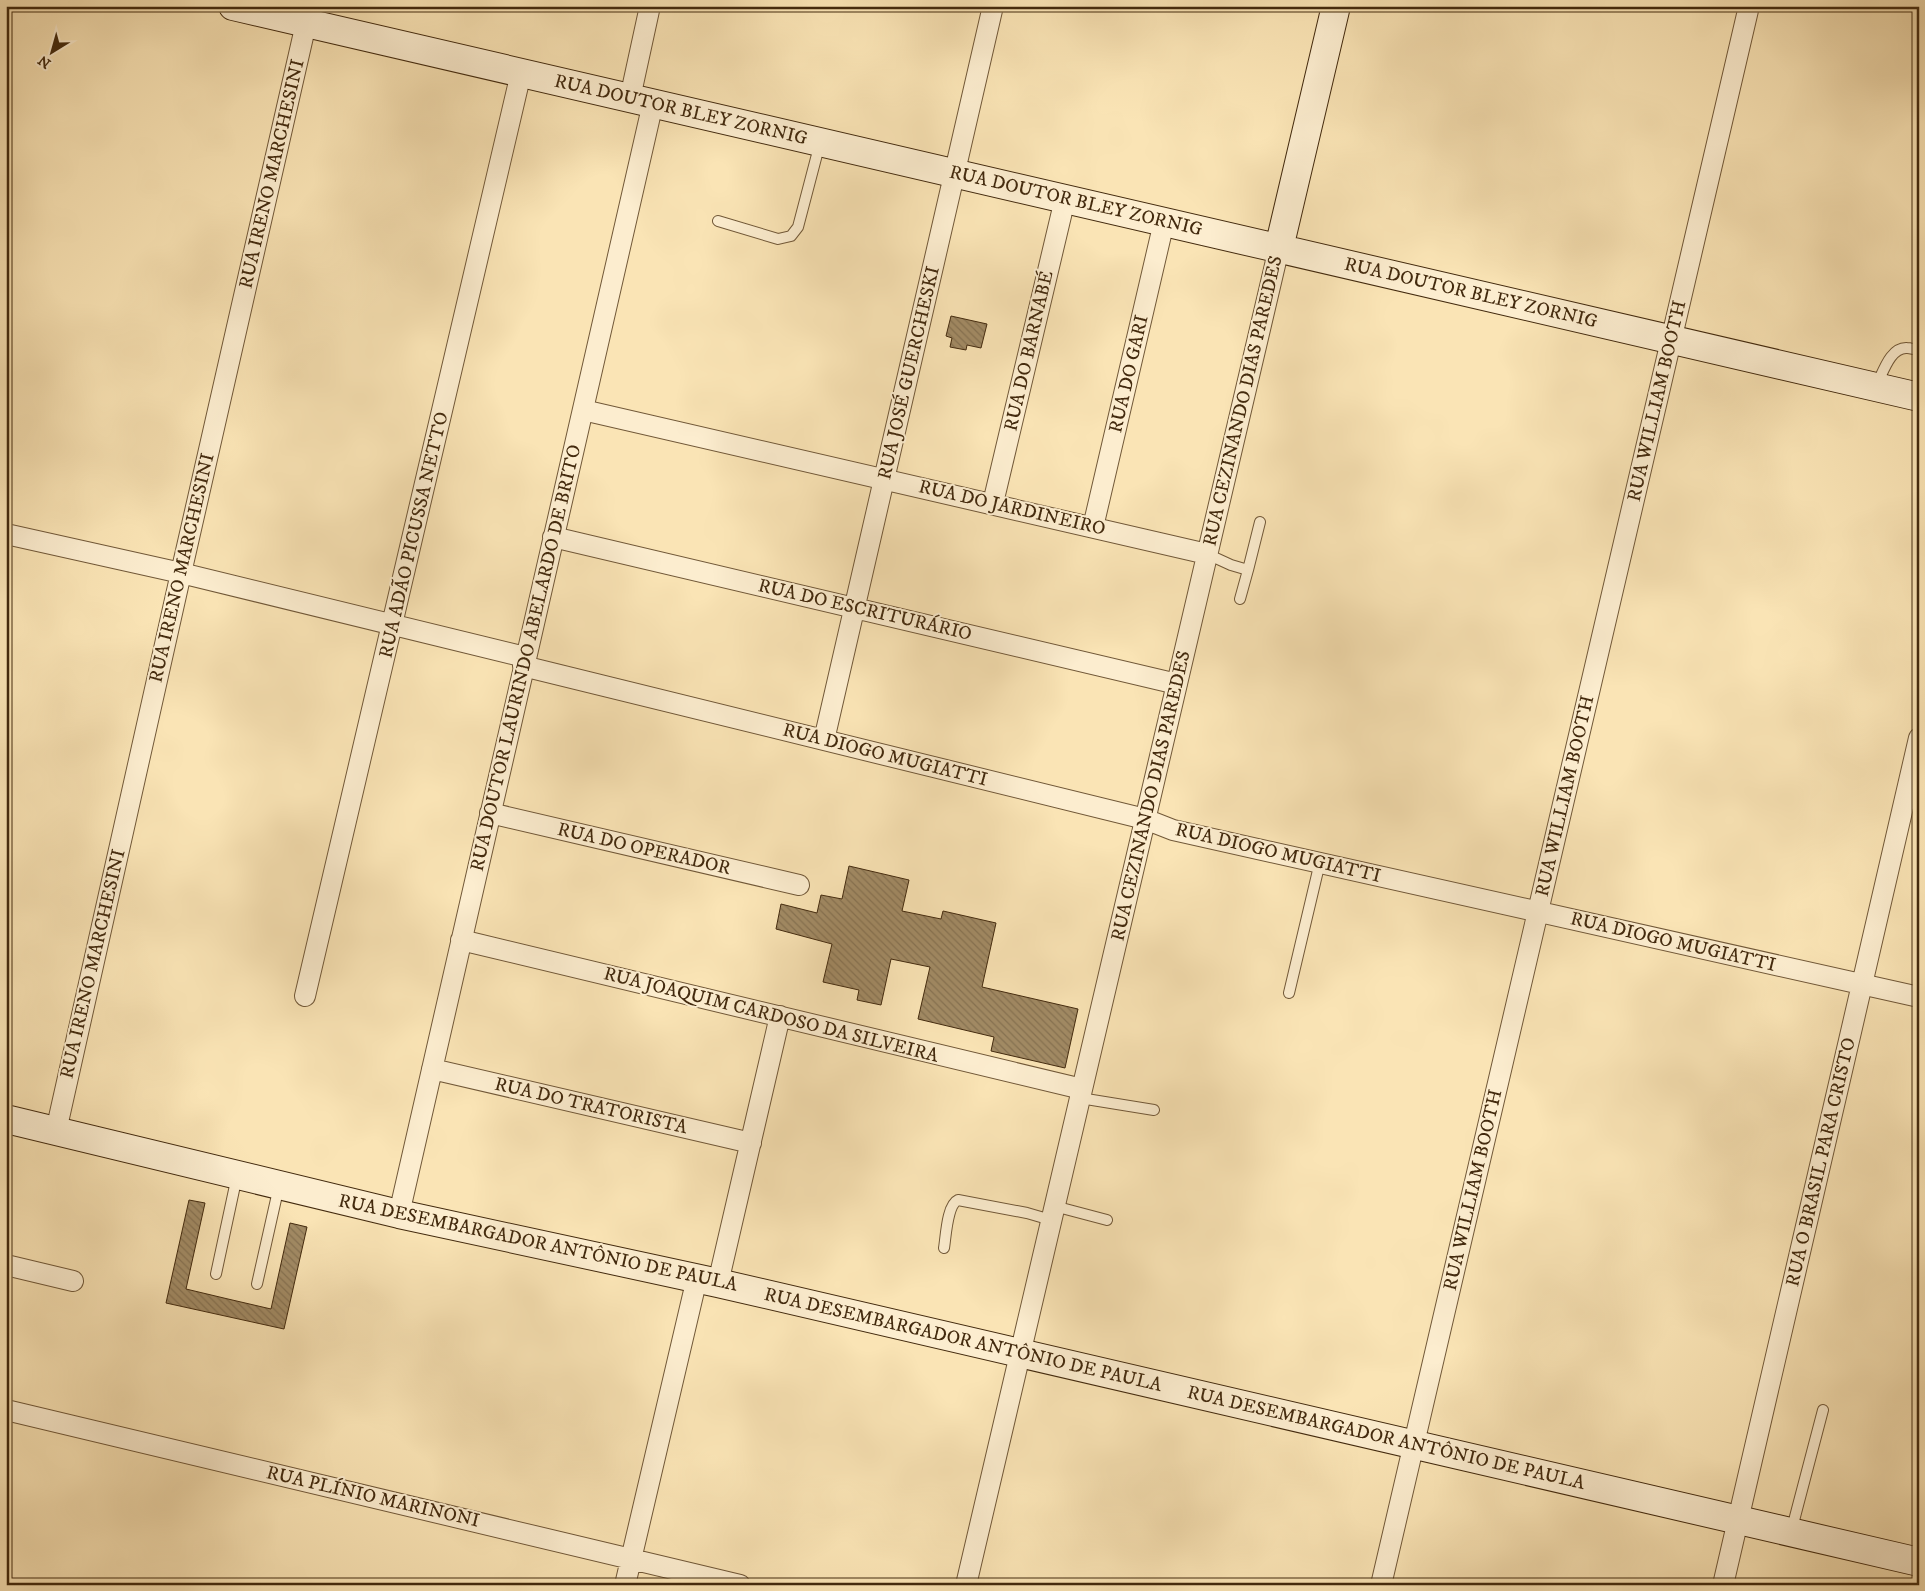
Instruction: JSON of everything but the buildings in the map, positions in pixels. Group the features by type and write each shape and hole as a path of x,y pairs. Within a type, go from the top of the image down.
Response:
{"street":[{"name":"RUA DOUTOR BLEY ZORNIG","path":"233,6 308,15 521,73 1919,397"},
{"name":"RUA DOUTOR LAURINDO ABELARDO DE BRITO","path":"399,1214 524,661 583,410 641,100 650,6"},
{"name":"RUA JOSÉ GUERCHESKI","path":"824,740 993,6"},
{"name":"RUA CEZINANDO DIAS PAREDES","path":"966,1585 1336,6"},
{"name":"RUA WILLIAM BOOTH","path":"1381,1585 1749,6"},
{"name":"RUA IRENO MARCHESINI","path":"56,1131 180,574 308,15"},
{"name":"RUA ADÃO PICUSSA NETTO","path":"305,996 394,625 521,73"},
{"name":"RUA DO BARNABÉ","path":"993,504 1065,199"},
{"name":"RUA DO GARI","path":"1093,527 1164,222"},
{"name":"RUA DO JARDINEIRO","path":"583,410 1207,554"},
{"name":"RUA DIOGO MUGIATTI","path":"6,534 394,625 824,740 1145,819 1174,830 1919,997"},
{"name":"RUA DO ESCRITURÁRIO","path":"554,537 1177,684"},
{"name":"RUA O BRASIL PARA CRISTO","path":"1722,1585 1919,738"},
{"name":"RUA DO OPERADOR","path":"490,813 799,884"},
{"name":"RUA JOAQUIM CARDOSO DA SILVEIRA","path":"461,940 780,1016 1081,1093"},
{"path":"625,1585 707,1280 751,1143 780,1016"},
{"name":"RUA DO TRATORISTA","path":"432,1069 751,1143"},
{"name":"RUA DESEMBARGADOR ANTÔNIO DE PAULA","path":"6,1119 399,1214 707,1280 1919,1562"},
{"path":"6,1265 73,1281"},
{"name":"RUA PLÍNIO MARINONI","path":"6,1410 740,1585"}],"lane":[{"path":"718,221 778,239 791,236 798,227 820,142"},
{"path":"1875,387 1892,354 1907,348 1919,350"},
{"path":"1240,599 1260,522"},
{"path":"1207,554 1231,566 1248,570"},
{"path":"1289,993 1320,862"},
{"path":"1081,1093 1154,1110"},
{"path":"216,1274 237,1174"},
{"path":"257,1284 280,1185"},
{"path":"944,1248 951,1207 958,1200 1026,1213 1053,1213 1107,1220"},
{"path":"1790,1532 1823,1410"}]}
